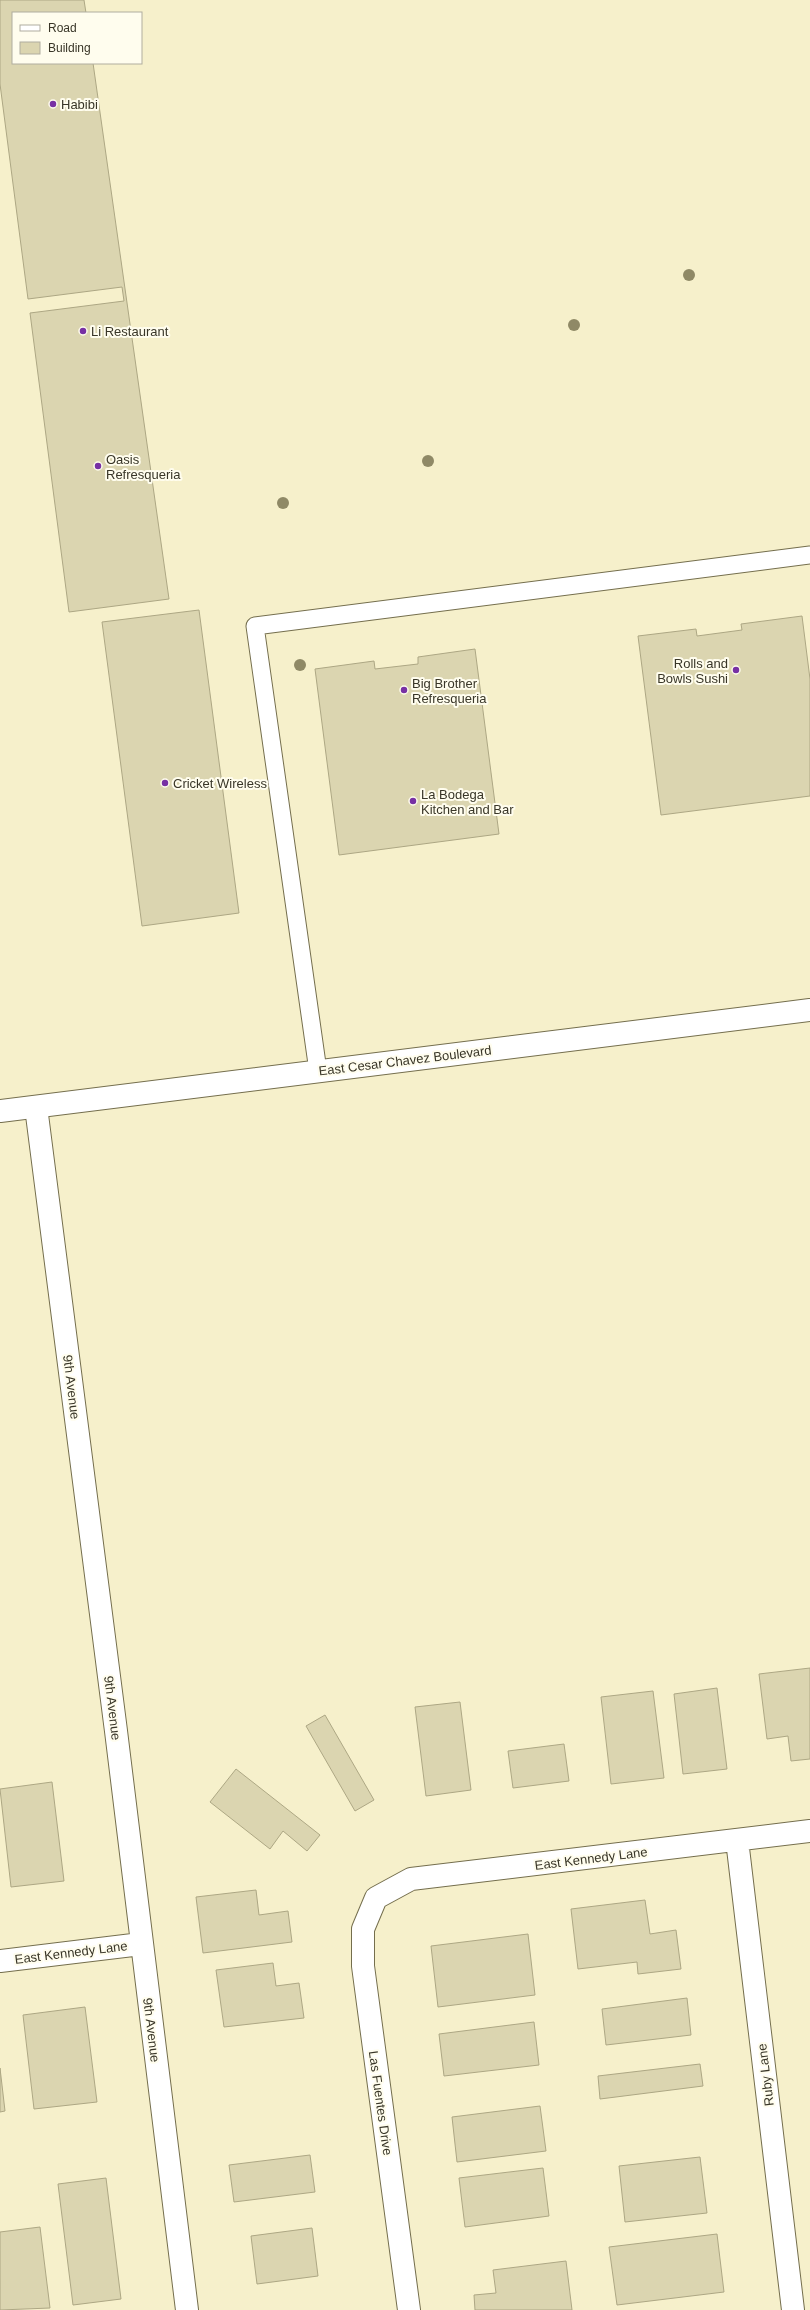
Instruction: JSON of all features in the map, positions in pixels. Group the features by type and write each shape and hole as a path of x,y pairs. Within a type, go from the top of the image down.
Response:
{"main road":[{"name":"East Cesar Chavez Boulevard","path":"0,1111 810,1010"},
{"name":"9th Avenue","path":"36,1106 187,2310"},
{"name":"East Kennedy Lane","path":"376,1898 411,1879 810,1831"},
{"name":"Ruby Lane","path":"738,1840 792,2310"},
{"name":"Las Fuentes Drive","path":"376,1898 363,1929 363,1966 409,2310"},
{"name":"East Kennedy Lane","path":"0,1961 141,1944"}],"lane":[{"path":"318,1071 255,626 810,555"}],"building":[{"path":"0,0 84,0 86,12 12,12 12,64 93,64 169,599 69,612 30,313 124,301 122,287 28,299 0,84"},
{"path":"199,610 239,913 142,926 102,622"},
{"path":"802,616 810,679 810,796 661,815 638,636 696,629 697,636 742,630 741,624"},
{"path":"475,649 499,834 339,855 315,669 374,661 375,669 418,664 418,657"},
{"path":"810,1668 810,1759 791,1761 788,1736 767,1739 759,1674"},
{"path":"717,1688 727,1769 683,1774 674,1694"},
{"path":"653,1691 664,1778 611,1784 601,1697"},
{"path":"460,1702 471,1790 426,1796 415,1707"},
{"path":"325,1715 374,1800 355,1811 306,1726"},
{"path":"564,1744 569,1781 513,1788 508,1751"},
{"path":"236,1769 320,1835 307,1851 283,1831 270,1849 210,1802"},
{"path":"52,1782 64,1881 11,1887 0,1789"},
{"path":"256,1890 259,1915 288,1911 292,1942 203,1953 196,1897"},
{"path":"645,1900 650,1934 676,1930 681,1969 638,1974 637,1962 578,1969 571,1909"},
{"path":"528,1934 535,1995 438,2007 431,1946"},
{"path":"273,1963 276,1986 299,1983 304,2018 224,2027 216,1970"},
{"path":"687,1998 691,2035 606,2045 602,2009"},
{"path":"85,2007 97,2102 34,2109 23,2015"},
{"path":"534,2022 539,2065 444,2076 439,2034"},
{"path":"700,2064 703,2086 600,2099 598,2076"},
{"path":"0,2068 5,2111 0,2112"},
{"path":"540,2106 546,2151 457,2162 452,2117"},
{"path":"310,2155 315,2192 234,2202 229,2165"},
{"path":"700,2157 707,2213 625,2222 619,2166"},
{"path":"543,2168 549,2216 465,2227 459,2178"},
{"path":"106,2178 121,2299 73,2305 58,2184"},
{"path":"40,2227 50,2308 0,2310 0,2232"},
{"path":"312,2228 318,2276 257,2284 251,2236"},
{"path":"717,2234 724,2292 617,2305 609,2247"},
{"path":"566,2261 572,2310 475,2310 474,2295 496,2293 493,2270"}],"place":[{"name":"Habibi","path":"53,104"},
{"name":"Li Restaurant","path":"83,331"},
{"name":"Oasis Refresqueria","path":"98,466"},
{"name":"Rolls and Bowls Sushi","path":"736,670"},
{"name":"Big Brother Refresqueria","path":"404,690"},
{"name":"Cricket Wireless","path":"165,783"},
{"name":"La Bodega Kitchen and Bar","path":"413,801"}]}
